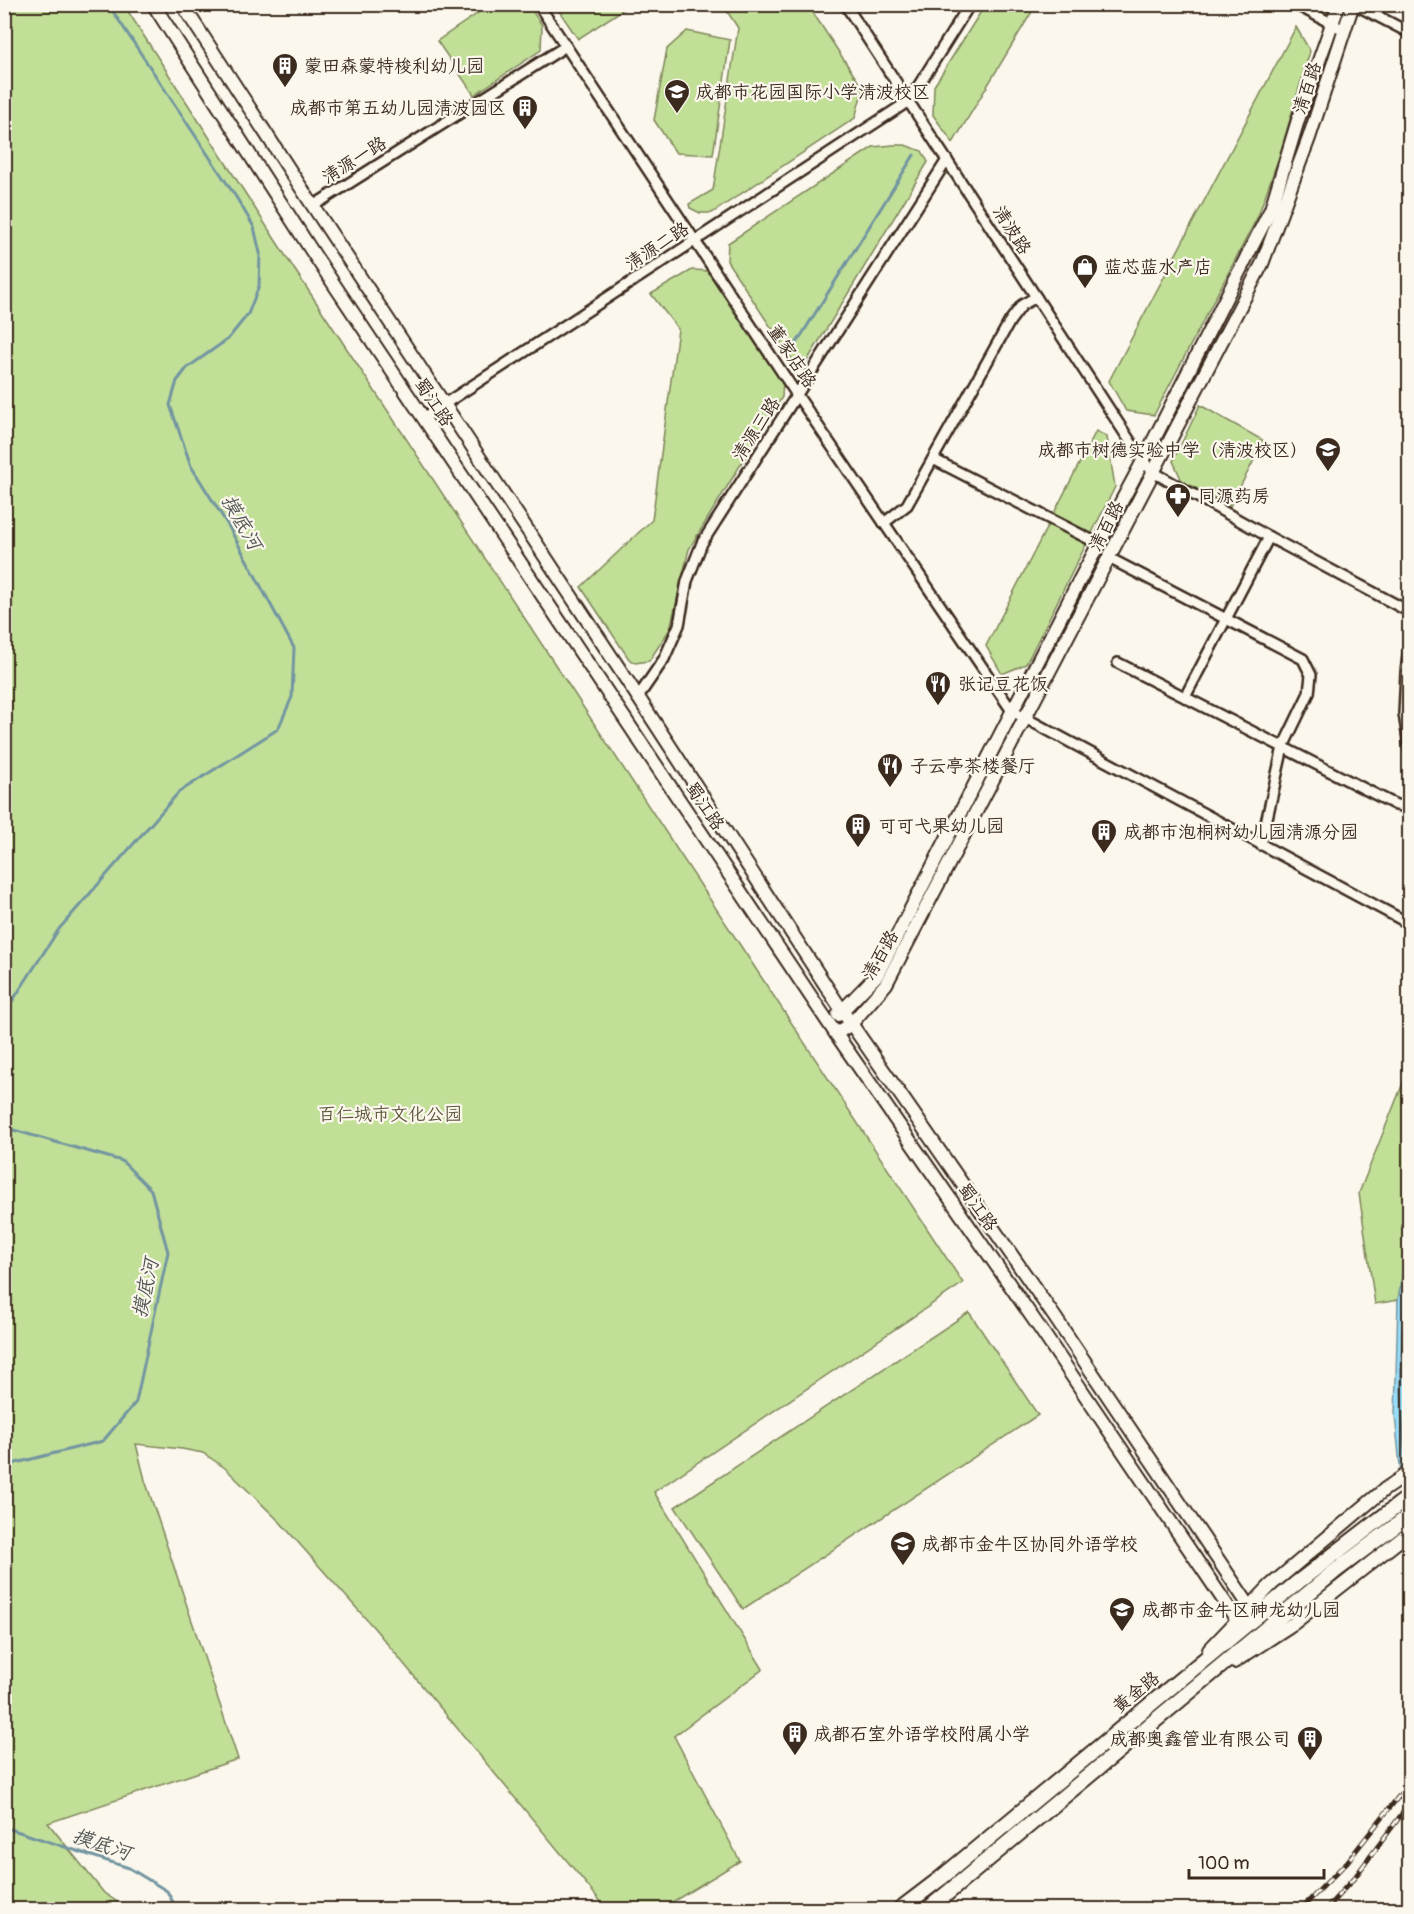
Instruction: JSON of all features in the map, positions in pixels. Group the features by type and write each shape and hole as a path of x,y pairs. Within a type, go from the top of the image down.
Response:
{"main road":[{"name":"黄金路","path":"899,1910 941,1878 1181,1678 1410,1496"},
{"name":"黄金路","path":"927,1910 1334,1572 1410,1515"}],"street":[{"name":"蜀江路","path":"153,4 315,256 836,1034 1040,1327 1237,1620"},
{"name":"蜀江路","path":"182,4 312,206 445,404 843,1012 1054,1316 1250,1607"},
{"name":"董家店路","path":"538,4 797,395 1012,711 1410,924"},
{"name":"清波路","path":"845,4 1143,461 1153,472 1410,612"},
{"path":"909,101 970,4"},
{"path":"1295,4 1344,30"},
{"name":"清百路","path":"829,1022 843,1012 877,975 1271,209 1298,120 1338,4"},
{"path":"1353,4 1410,33"},
{"name":"清百路","path":"836,1034 851,1024 886,984 1263,264 1309,138 1353,4"},
{"name":"清源一路","path":"312,206 566,46"},
{"name":"清源二路","path":"423,418 909,101"},
{"name":"清源三路","path":"638,697 664,659 679,625 687,581 702,543 947,160"},
{"path":"884,523 907,505 1010,321 1022,305 1036,297"},
{"path":"933,459 1099,544"},
{"path":"1185,697 1269,537"},
{"path":"1109,558 1303,660 1311,675 1310,693 1283,747 1261,845"},
{"path":"1410,640 1404,714 1410,752"},
{"path":"1118,663 1396,805 1410,807"},
{"path":"1181,1678 1271,1585 1410,1472"},
{"path":"1197,1686 1294,1623 1409,1532"}],"green space":[{"name":"百仁城市文化公园","path":"5,4 124,5 287,258 963,1283 654,1492 763,1669 674,1736 740,1861 661,1909 607,1909 375,1629 280,1522 225,1468 203,1453 136,1444 145,1480 238,1759 48,1823 104,1893 128,1909 5,1909"},
{"path":"490,5 528,5 542,25 541,50 474,95 437,41"},
{"path":"555,5 630,5 578,39"},
{"path":"723,5 808,5 863,89 855,118 712,213 700,213 690,208 689,204 713,190 738,28"},
{"path":"985,5 1036,5 953,143 933,115 934,86"},
{"path":"1296,27 1310,51 1279,157 1258,216 1154,415 1126,411 1109,381"},
{"path":"687,31 730,40 713,155 676,153 654,120 667,49"},
{"path":"905,145 922,151 928,162 807,361 794,362 727,261 728,243 873,147"},
{"path":"692,270 711,271 783,381 782,397 689,549 670,629 649,661 635,663 629,659 581,587 652,520 678,329 651,294"},
{"path":"1200,405 1264,441 1230,506 1182,481 1173,461"},
{"path":"1096,431 1107,437 1115,487 1026,664 1002,674 986,646"},
{"path":"1409,1068 1409,1247 1398,1300 1375,1304 1359,1193"},
{"path":"969,1312 1038,1415 743,1609 675,1507"}],"water":[{"path":"1409,1247 1409,1511 1400,1466 1395,1415 1398,1300"}],"waterway":[{"name":"摸底河","path":"4,1014 59,929 179,792 278,729 292,697 294,648 229,527 191,466 170,405 177,381 187,368 228,339 248,314 259,286 260,253 254,227 108,4"},
{"path":"791,352 914,155"},
{"name":"摸底河","path":"4,1125 10,1129 122,1161 151,1190 168,1252 136,1402 103,1441 16,1463 4,1470"},
{"name":"摸底河","path":"4,1827 129,1868 167,1891 177,1910"}],"railway":[{"path":"1300,1910 1347,1862 1410,1782"},
{"path":"1325,1910 1355,1877 1410,1803"}],"place":[{"name":"蒙田森蒙特梭利幼儿园","path":"285,89"},
{"name":"成都市花园国际小学清波校区","path":"677,115"},
{"name":"成都市第五幼儿园清波园区","path":"525,131"},
{"name":"蓝芯蓝水产店","path":"1085,290"},
{"name":"成都市树德实验中学（清波校区）","path":"1328,473"},
{"name":"同源药房","path":"1178,519"},
{"name":"张记豆花饭","path":"938,707"},
{"name":"子云亭茶楼餐厅","path":"890,789"},
{"name":"可可弋果幼儿园","path":"858,849"},
{"name":"成都市泡桐树幼儿园清源分园","path":"1104,855"},
{"name":"成都市金牛区协同外语学校","path":"903,1567"},
{"name":"成都市金牛区神龙幼儿园","path":"1122,1633"},
{"name":"成都石室外语学校附属小学","path":"795,1757"},
{"name":"成都奥鑫管业有限公司","path":"1310,1762"}]}
